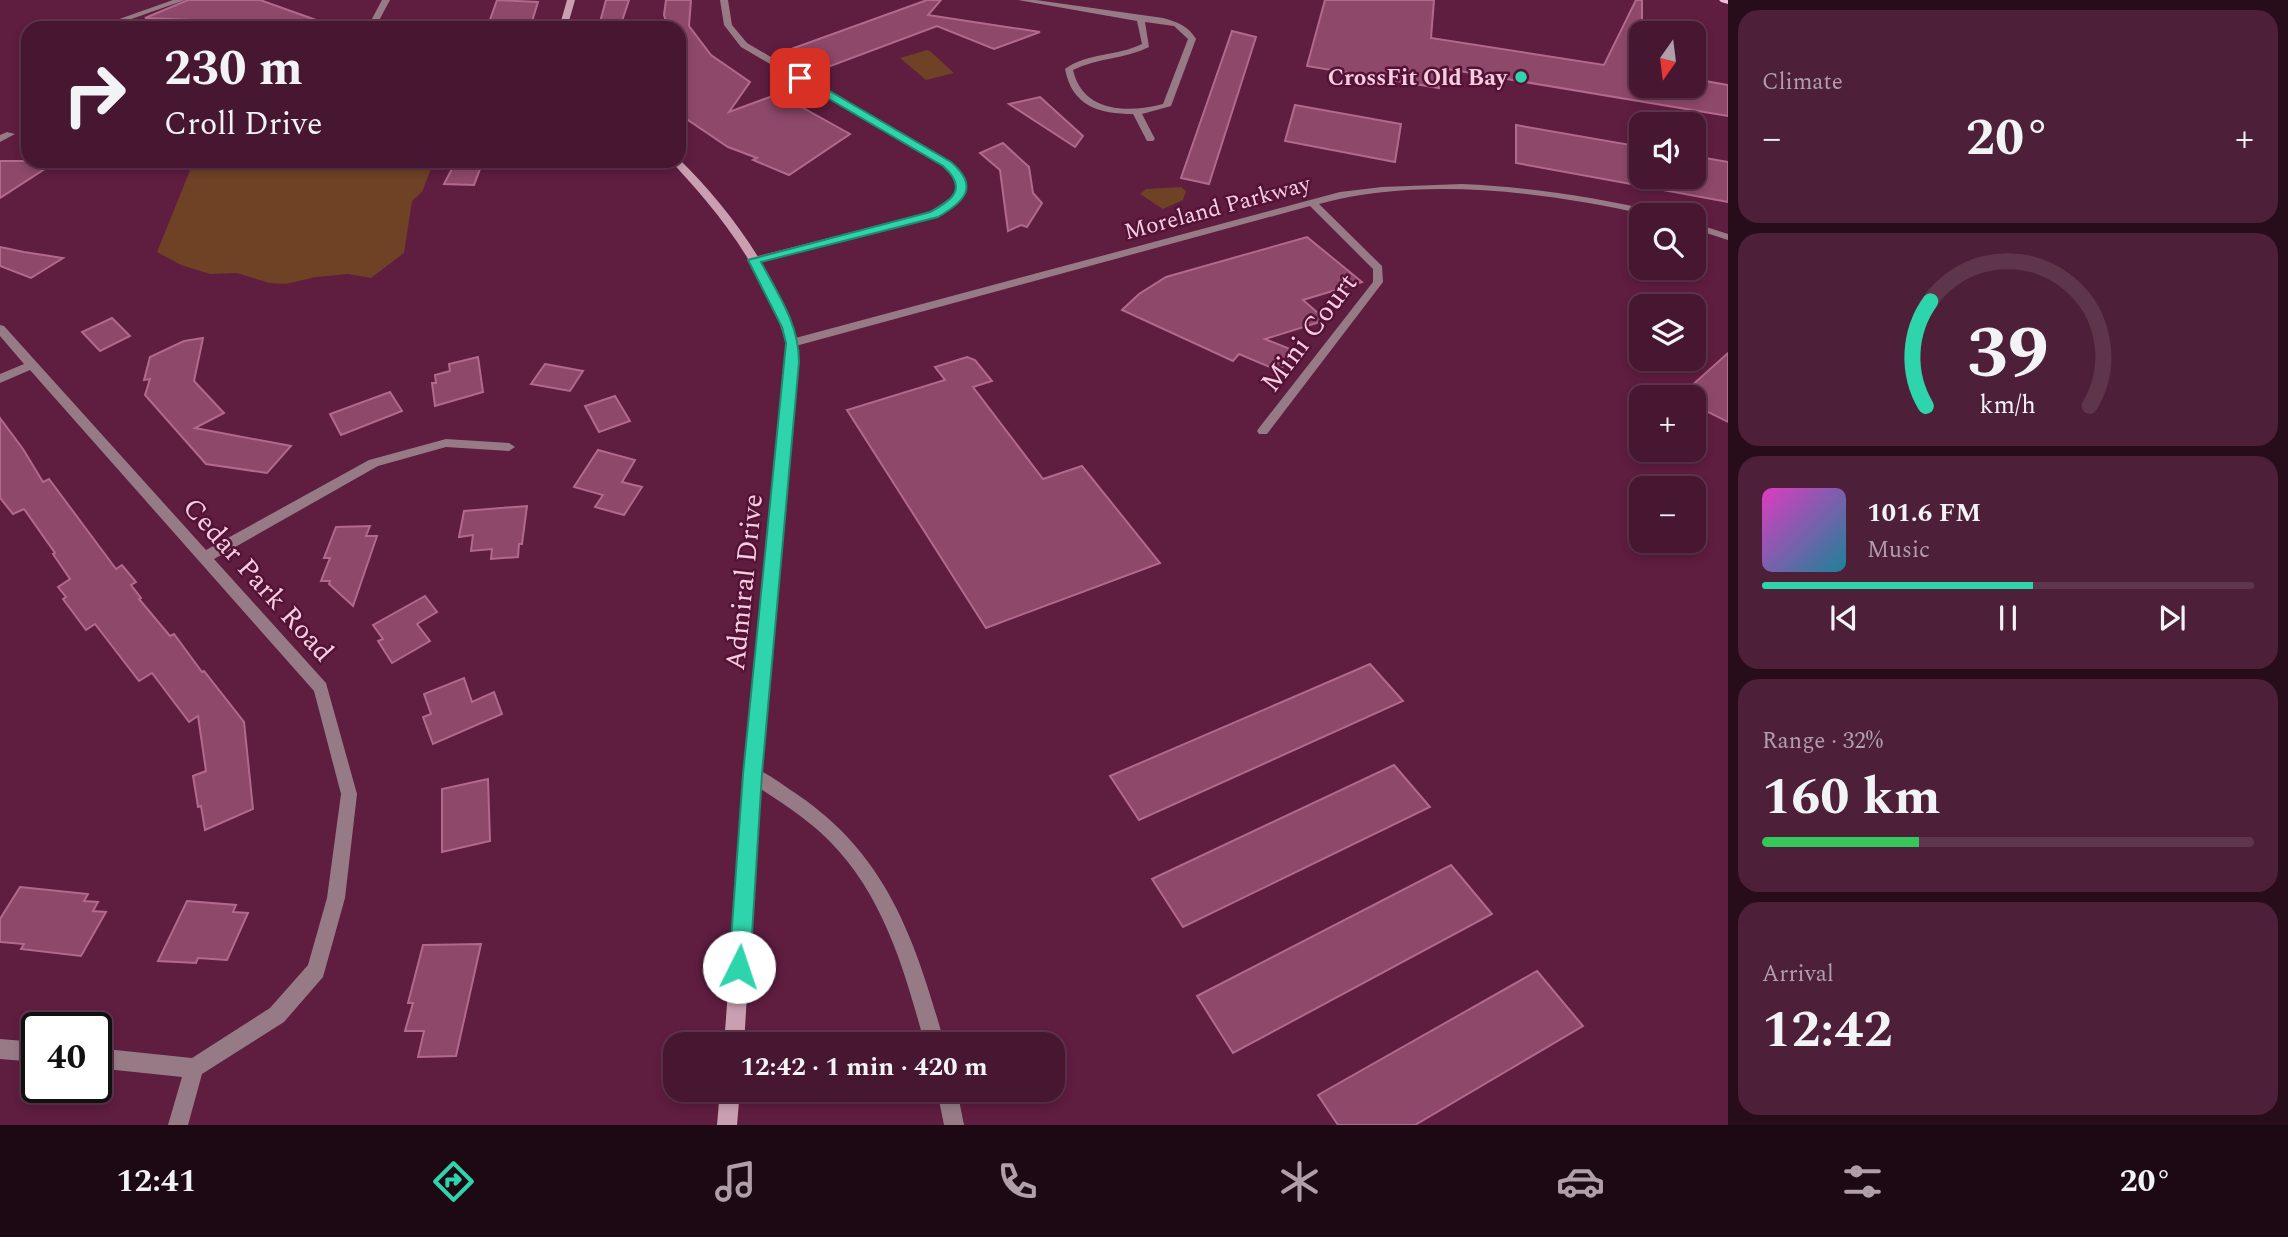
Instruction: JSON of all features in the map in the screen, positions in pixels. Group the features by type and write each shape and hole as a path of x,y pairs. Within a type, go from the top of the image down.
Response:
{"street":[{"path":"119,21 181,0"},
{"path":"375,21 386,0"},
{"path":"565,21 571,0"},
{"path":"724,0 724,16 728,30 744,45 947,164 958,173 962,185 960,195 951,205 934,214 754,260"},
{"path":"1022,0 1177,23 1187,29 1192,39 1167,106 1137,112 1089,103 1074,90 1069,69 1080,62 1137,51 1146,45 1141,19"},
{"path":"1137,112 1150,139"},
{"path":"0,139 10,134"},
{"name":"Admiral Drive","path":"682,168 716,206 754,260 782,311 792,343 752,774 735,1032"},
{"name":"Moreland Parkway","path":"792,343 1340,195 1387,189 1481,186 1550,193 1629,209"},
{"name":"Mini Court","path":"1264,431 1378,282 1378,268 1366,253 1311,203"},
{"path":"1706,230 1728,237"},
{"name":"Cedar Park Road","path":"0,329 321,688 349,794 336,898 316,970 277,1015 194,1068"},
{"path":"0,379 32,365"},
{"path":"205,557 374,463 446,443 509,447"},
{"path":"752,774 827,827 864,867 894,923 918,983 932,1032"},
{"path":"0,1049 21,1051"},
{"path":"112,1060 194,1068 178,1125"},
{"path":"727,1125 729,1102"},
{"path":"949,1102 954,1125"}],"shaded area":[{"path":"927,50 954,73 926,80 900,58"},
{"path":"191,168 431,168 422,192 412,201 404,253 371,278 348,274 316,277 286,284 269,283 237,273 210,274 181,265 157,252"},
{"path":"1181,187 1186,191 1183,200 1163,209 1140,194 1146,189"}],"building":[{"path":"188,0 260,0 316,20 218,21 145,18"},
{"path":"497,0 538,2 532,21 490,21"},
{"path":"606,0 629,0 622,21 600,21"},
{"path":"666,0 691,0 689,26 711,55 750,82 729,112 778,94 850,134 789,175 753,160 757,158 728,147 686,119 686,21 666,21"},
{"path":"927,0 941,0 928,15 1040,32 994,49 937,26 828,67 794,48"},
{"path":"1325,0 1434,0 1431,38 1604,65 1636,0 1642,0 1642,21 1629,21 1629,98 1706,98 1706,81 1728,85 1728,116 1441,68 1439,88 1307,66"},
{"path":"1232,31 1256,37 1209,184 1181,178"},
{"path":"1040,97 1083,136 1075,147 1009,104"},
{"path":"1295,105 1401,124 1395,162 1285,141"},
{"path":"1516,125 1629,145 1629,184 1516,163"},
{"path":"1003,143 1029,167 1033,193 1042,203 1027,227 1021,225 1008,231 1000,170 980,153"},
{"path":"1706,158 1728,162 1728,202 1657,189 1706,189"},
{"path":"0,161 21,161 21,168 46,168 0,198"},
{"path":"452,168 480,168 474,185 444,184"},
{"path":"1307,237 1362,282 1303,300 1326,320 1265,339 1295,351 1279,371 1239,354 1233,361 1122,310 1139,294 1166,277"},
{"path":"0,247 63,258 31,278 0,266"},
{"path":"112,318 130,336 100,351 82,332"},
{"path":"203,338 194,381 224,413 195,428 291,446 267,473 206,464 145,395 150,379 144,380 150,357 184,341"},
{"path":"1728,353 1728,422 1706,411 1706,385 1692,385"},
{"path":"478,357 483,392 435,406 432,383 436,383 435,375 450,371 449,364"},
{"path":"967,357 975,360 992,381 973,387 1043,479 1082,466 1160,563 986,628 847,410 945,380 935,367"},
{"path":"545,364 583,371 570,391 531,384"},
{"path":"390,392 402,411 341,435 330,414"},
{"path":"615,396 630,421 599,432 585,406"},
{"path":"0,418 43,482 49,479 116,569 122,565 136,582 131,585 141,598 139,599 170,636 174,634 244,722 253,809 205,830 193,776 206,771 198,716 189,722 152,673 139,681 95,624 86,630 63,599 66,597 58,587 70,579 53,554 55,553 24,509 13,514 0,498"},
{"path":"598,450 635,460 622,482 642,487 624,515 595,507 603,495 574,487"},
{"path":"527,506 518,557 491,559 492,549 471,551 473,535 459,537 464,511"},
{"path":"370,526 366,536 377,536 353,606 329,584 330,581 321,581 330,558 324,558 336,527"},
{"path":"425,596 437,612 417,624 430,641 392,663 378,641 383,639 373,625"},
{"path":"1370,664 1403,701 1139,820 1110,776"},
{"path":"464,678 472,702 494,692 502,714 433,744 423,717 431,714 424,694"},
{"path":"1394,765 1430,807 1183,927 1152,879"},
{"path":"488,779 490,841 442,852 442,789"},
{"path":"1451,865 1492,914 1233,1053 1197,996"},
{"path":"20,887 88,894 84,901 98,902 93,911 106,912 81,956 21,949 24,944 0,942 0,919"},
{"path":"187,901 236,905 233,912 248,913 227,960 198,958 196,963 158,961"},
{"path":"481,944 456,1056 418,1057 424,1031 405,1031 413,1003 408,1003 423,945"},
{"path":"1537,971 1583,1026 1415,1125 1338,1125 1318,1095"}],"place":[{"name":"CrossFit Old Bay","path":"1521,77"}],"route":[{"path":"739,967 752,774 792,362 792,343 788,327 754,260 934,214 951,205 960,195 962,185 958,173 947,164 800,78"}]}
